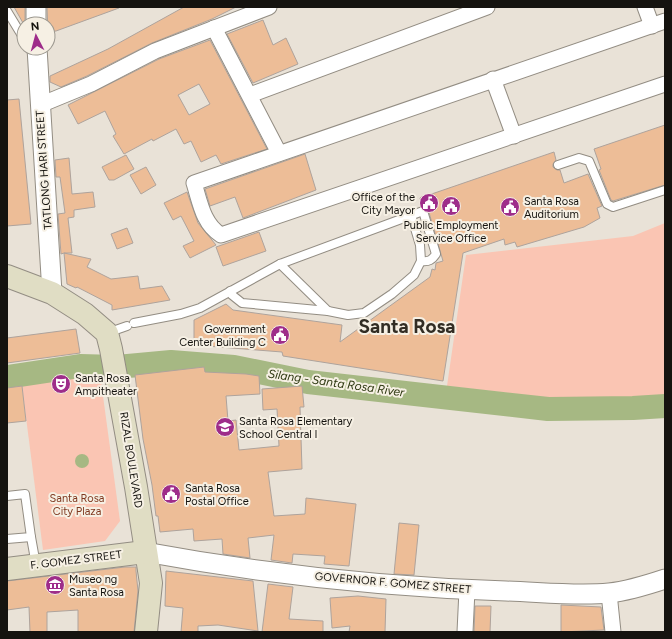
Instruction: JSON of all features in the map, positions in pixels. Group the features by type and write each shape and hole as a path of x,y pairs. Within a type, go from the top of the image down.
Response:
{"main road":[{"path":"7,276 52,293 85,314 120,333"},
{"name":"RIZAL BOULEVARD","path":"120,333 117,380 136,487 150,582 146,632"},
{"name":"F. GOMEZ STREET","path":"7,569 36,564 145,552"}],"street":[{"path":"40,105 91,84 155,51 269,7"},
{"path":"250,95 487,7"},
{"path":"645,7 658,24 194,183 203,214 213,230 221,235 665,84"},
{"path":"214,28 279,153"},
{"name":"TATLONG HARI STREET","path":"34,56 40,105 52,293"},
{"path":"494,79 514,136"},
{"name":"GOVERNOR F. GOMEZ STREET","path":"145,552 207,563 388,585 467,590 609,592 643,586 665,579"},
{"path":"465,632 467,590"},
{"path":"609,592 613,632"}],"lane":[{"path":"7,11 16,26"},
{"path":"558,165 579,158 589,161 607,204 614,207 665,190"},
{"path":"120,333 200,308 280,264 423,211 436,254 433,259 427,262 421,261"},
{"path":"230,291 232,296 242,303 328,311 348,315 364,313 406,283 414,275 421,261 420,245 411,215"},
{"path":"280,264 328,311"},
{"path":"7,496 25,494 36,564"},
{"path":"7,539 32,536"}],"green space":[{"path":"665,223 665,398 615,405 447,386 466,255 633,236"},
{"name":"Santa Rosa City Plaza","path":"100,374 120,521 105,541 43,550 22,386"}],"shaded area":[{"path":"79,454 85,454 89,458 89,464 85,468 79,468 75,464 75,458"}],"building":[{"path":"14,7 25,7 25,16 19,16"},
{"path":"47,7 119,8 56,31 56,16 47,16"},
{"path":"184,7 236,7 212,19 152,43 87,76 61,87 50,82 50,76 108,49"},
{"path":"263,20 273,45 286,38 298,64 253,83 227,34"},
{"path":"210,40 267,149 221,164 216,155 201,162 191,141 184,144 176,129 153,141 152,139 124,154 113,136 116,134 105,111 78,124 68,105 159,59","holes":["199,84 210,104 189,115 178,95"]},
{"path":"19,99 31,224 7,226 7,100"},
{"path":"665,125 665,185 613,201 611,200 599,170 601,169 594,149"},
{"path":"554,152 556,160 553,167 560,170 564,183 588,174 602,206 597,208 600,218 584,227 517,247 515,242 505,245 504,239 463,253 443,381 283,356 282,352 194,345 194,320 226,304 233,310 342,325 340,342 430,277 432,269 435,270 436,263 443,261 428,209 422,206 420,198"},
{"path":"305,154 316,190 243,218 235,197 210,206 205,189"},
{"path":"126,155 134,169 114,180 109,180 102,167"},
{"path":"69,158 72,194 93,192 95,207 74,210 74,217 68,218 72,253 61,254 58,214 65,213 60,177 56,177 55,160"},
{"path":"146,167 156,185 141,194 130,175"},
{"path":"187,192 198,223 216,245 190,258 183,246 194,241 181,216 173,220 164,203"},
{"path":"127,228 133,243 117,249 111,234"},
{"path":"259,232 266,251 223,266 216,247"},
{"path":"64,253 91,259 87,267 111,279 138,276 140,289 162,286 170,300 112,310 112,305 77,287 76,288 67,284"},
{"path":"76,329 80,353 7,363 7,338"},
{"path":"204,367 205,372 259,376 260,394 226,396 228,421 236,420 239,450 279,446 277,409 263,410 262,389 302,386 304,407 300,407 302,469 268,472 274,516 305,514 306,498 356,504 349,566 324,564 325,556 293,554 292,563 271,560 274,535 248,538 250,558 223,554 222,539 194,541 193,529 160,532 143,439 135,375"},
{"path":"22,386 26,421 7,423 7,388"},
{"path":"399,523 419,525 414,575 394,574"},
{"path":"136,567 138,591 134,632 78,632 78,610 47,612 47,632 30,632 29,607 7,610 7,581"},
{"path":"166,571 253,581 258,631 218,625 198,626 198,632 181,632 183,608 165,606"},
{"path":"268,584 293,587 289,619 323,621 323,632 262,632"},
{"path":"358,596 386,599 385,632 349,632 350,626 332,628 330,598"},
{"path":"561,605 601,607 604,630 561,632"},
{"path":"475,606 491,606 490,632 474,632"}],"waterway":[{"name":"Silang - Santa Rosa River","path":"7,377 80,366 117,367 171,362 234,367 308,382 548,409 665,406"}],"place":[{"name":"Office of the City Mayor","path":"429,203"},
{"name":"Public Employment Service Office","path":"451,206"},
{"name":"Santa Rosa Auditorium","path":"510,207"},
{"name":"Government Center Building C","path":"280,335"},
{"name":"Santa Rosa Ampitheater","path":"61,384"},
{"name":"Santa Rosa Elementary School Central I","path":"225,427"},
{"name":"Santa Rosa Postal Office","path":"171,494"},
{"name":"Museo ng Santa Rosa","path":"55,585"}],"district":[{"name":"Santa Rosa","path":"407,326"}]}
